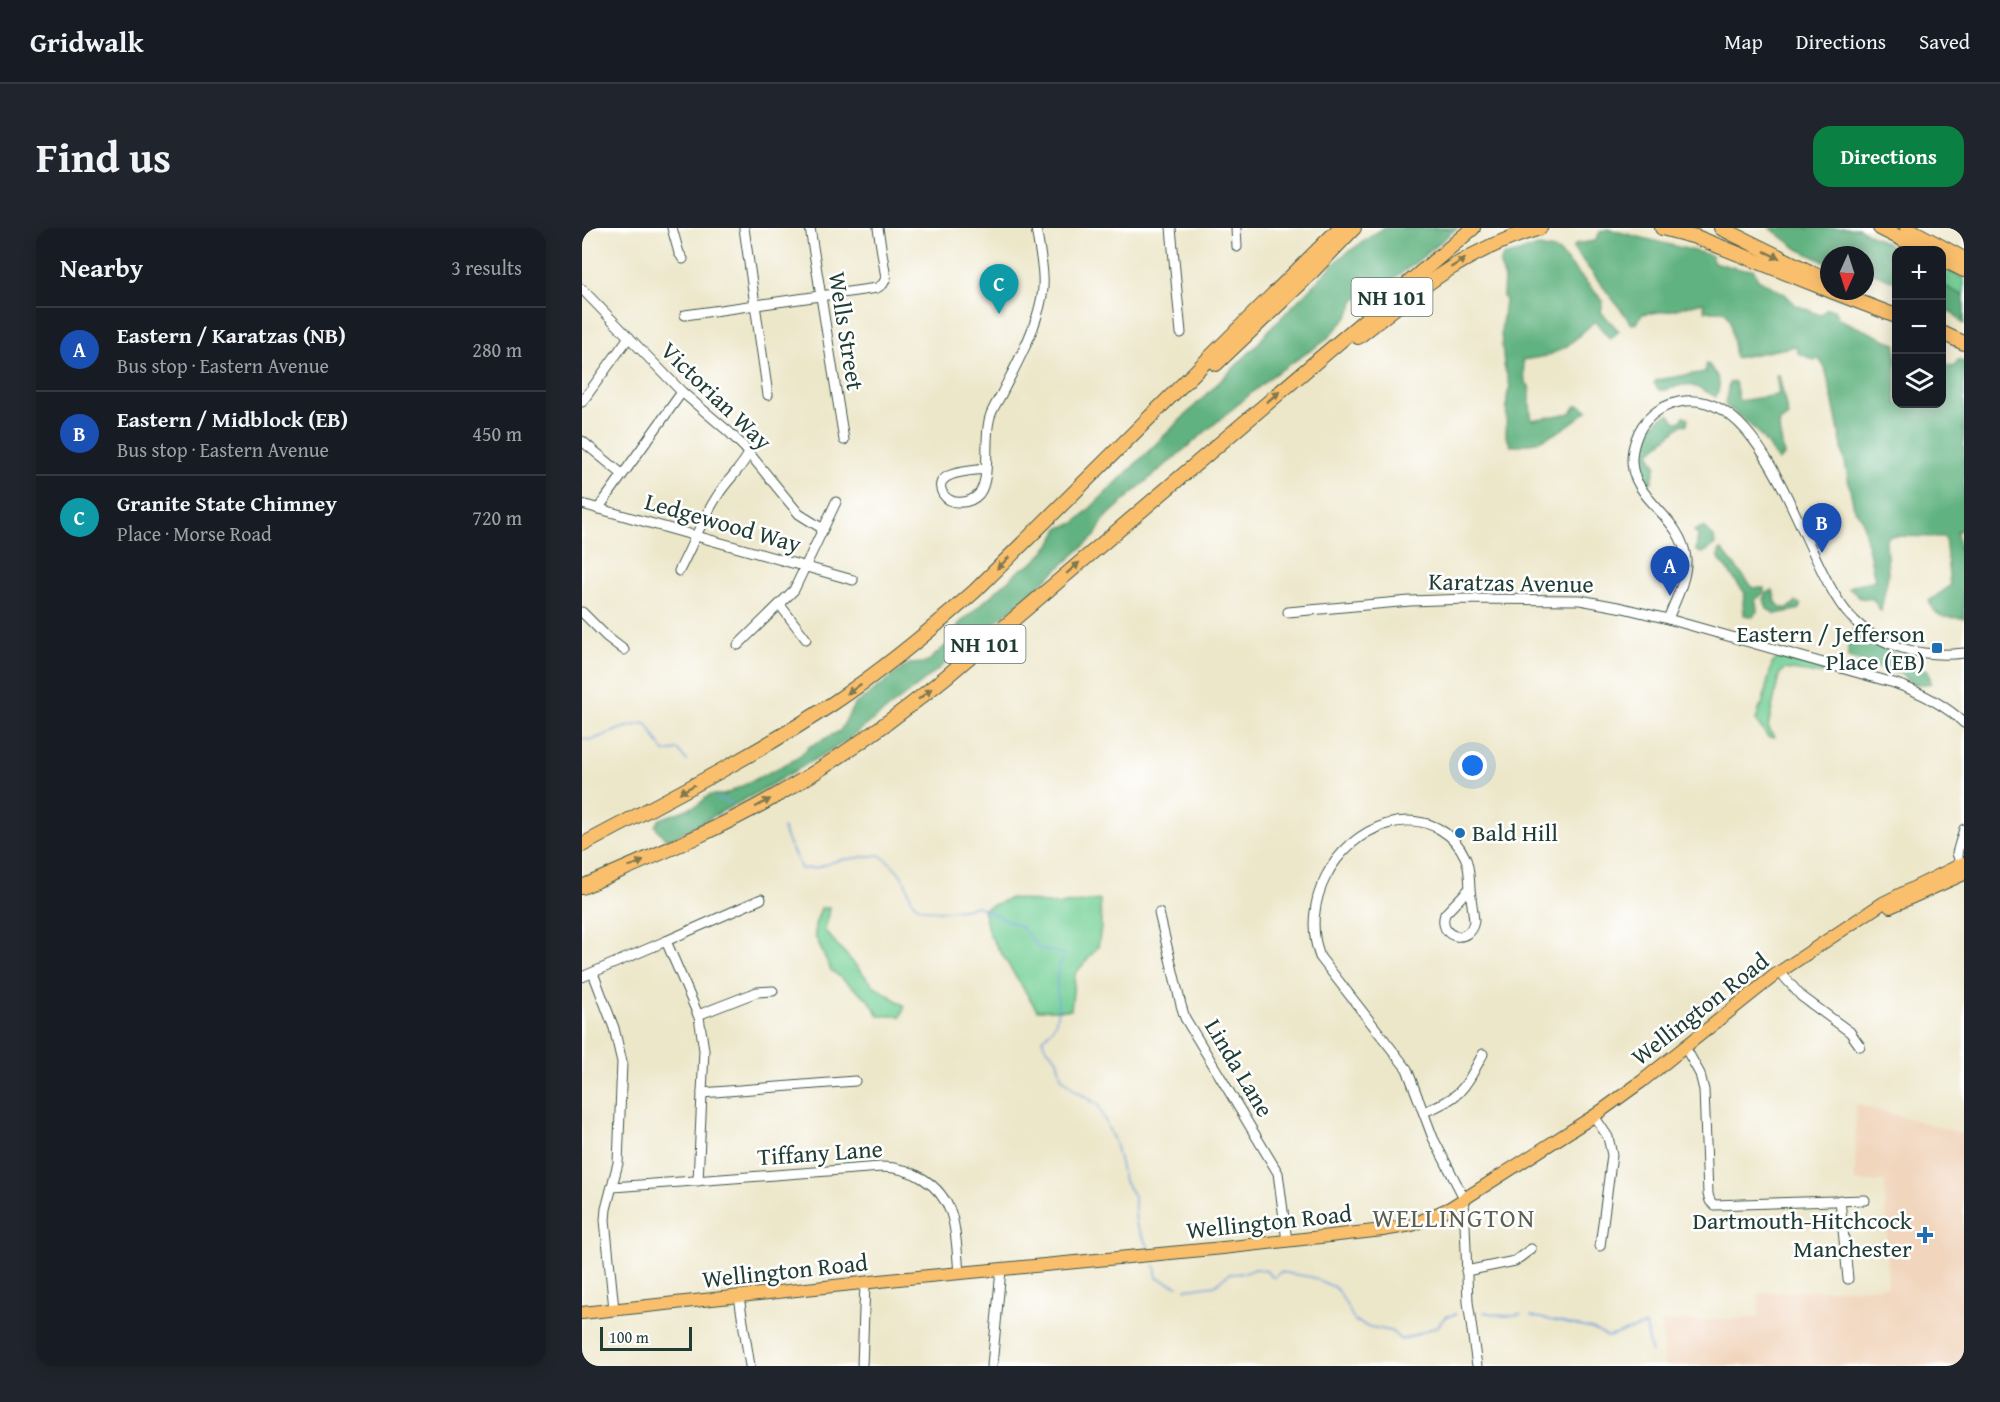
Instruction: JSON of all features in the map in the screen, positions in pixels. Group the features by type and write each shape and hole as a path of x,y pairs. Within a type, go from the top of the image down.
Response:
{"highway":[{"name":"NH 101","path":"582,845 802,723 915,644 975,591 1340,228"},
{"path":"1090,478 1304,280 1354,228"},
{"name":"NH 101","path":"582,887 743,814 863,742 947,676 1473,228"},
{"path":"1310,366 1344,347 1430,281 1460,261 1498,242 1540,228"},
{"path":"1662,228 1696,237 1820,287"},
{"path":"1720,228 1820,278"},
{"path":"1880,228 1926,246"},
{"path":"1906,228 1928,246"},
{"path":"1946,253 1964,259"},
{"path":"1946,261 1964,270"},
{"path":"1856,300 1892,313"},
{"path":"1868,300 1892,312"},
{"path":"1946,335 1964,343"}],"main road":[{"name":"Wellington Road","path":"582,1313 1287,1241 1403,1227 1440,1213 1594,1116 1780,972 1866,916 1882,911 1963,869"}],"street":[{"path":"672,228 683,259"},
{"path":"744,228 768,395"},
{"name":"Wells Street","path":"810,228 844,440"},
{"path":"685,315 870,290 883,284 886,278 878,228"},
{"path":"985,469 946,477 941,489 944,495 957,503 971,500 977,496 983,483 985,469 989,419 1024,348 1043,295 1036,228"},
{"path":"1171,228 1181,333"},
{"path":"1236,228 1237,247"},
{"name":"Victorian Way","path":"582,289 682,392 729,432 799,514 823,530"},
{"path":"582,402 629,337"},
{"path":"598,509 682,392"},
{"path":"1668,619 1685,573 1685,552 1677,532 1639,488 1634,475 1632,454 1638,434 1650,417 1673,404 1696,401 1711,405 1728,416 1745,431 1774,469 1828,586 1855,622 1881,639 1910,651 1935,655 1964,653"},
{"path":"582,441 622,474"},
{"path":"679,571 707,511 749,453"},
{"path":"738,645 794,590 836,502"},
{"name":"Ledgewood Way","path":"582,504 853,580"},
{"name":"Karatzas Avenue","path":"1288,612 1467,599 1564,599 1603,603 1894,682 1923,694 1964,723"},
{"path":"780,605 806,639"},
{"path":"582,612 624,650"},
{"path":"1470,888 1445,914 1443,924 1454,936 1464,936 1474,926 1470,888 1466,859 1450,837 1433,825 1424,822 1396,822 1368,832 1344,849 1324,882 1315,907 1315,940 1320,957 1399,1057 1410,1075 1437,1147 1464,1198 1468,1302 1477,1366"},
{"path":"1963,869 1957,854 1962,846 1964,829"},
{"path":"582,977 761,899"},
{"name":"Linda Lane","path":"1159,913 1185,1018 1278,1173 1287,1241"},
{"path":"666,941 698,1015 704,1050 698,1181"},
{"path":"1780,972 1801,996 1846,1029 1860,1047"},
{"path":"593,973 614,1028 621,1055 619,1149 605,1220 614,1310"},
{"path":"698,1015 758,992 773,991"},
{"path":"1685,1047 1700,1074 1704,1090 1710,1201 1714,1205 1865,1200"},
{"path":"1424,1113 1453,1100 1483,1054"},
{"path":"702,1093 855,1081"},
{"path":"1594,1116 1608,1137 1612,1155 1600,1246"},
{"name":"Tiffany Lane","path":"613,1187 896,1167 910,1171 934,1187 943,1198 950,1211 959,1273"},
{"path":"1840,1200 1848,1279"},
{"path":"1466,1271 1515,1261 1531,1249"},
{"path":"992,1366 1000,1269"},
{"path":"862,1366 866,1283"},
{"path":"739,1297 750,1366"}],"shaded area":[{"name":"Dartmouth-Hitchcock Manchester","path":"1856,1104 1964,1134 1964,1366 1664,1366 1662,1322 1759,1318 1758,1293 1888,1287 1885,1182 1855,1182"}],"green space":[{"path":"1383,228 1457,228 1396,277 1355,300 1348,316 1325,341 1273,375 1138,488 1104,519 1095,536 1027,596 845,742 753,795 674,837 665,839 655,826 660,819 698,805 709,795 724,795 796,759 810,746 840,731 854,705 909,664 926,663 952,640 959,624 1021,569 1038,558 1049,546 1059,528 1075,523 1256,346 1341,257"},
{"path":"1770,228 1858,228 1892,246 1892,280 1874,273 1874,246 1820,246 1820,260 1798,249"},
{"path":"1607,229 1711,255 1713,262 1740,269 1753,269 1758,279 1785,294 1796,305 1820,315 1827,309 1834,310 1839,319 1892,342 1892,408 1946,408 1946,365 1955,366 1958,360 1964,362 1964,530 1957,531 1964,581 1964,618 1942,616 1935,612 1929,601 1950,586 1945,537 1890,536 1886,540 1888,575 1881,611 1873,599 1860,598 1849,588 1875,580 1862,518 1854,509 1825,367 1818,358 1814,360 1798,353 1796,346 1735,358 1730,321 1725,311 1705,311 1703,302 1668,311 1642,314 1637,323 1632,324 1573,248 1576,244 1595,241 1600,232"},
{"path":"1539,247 1558,251 1603,301 1601,312 1619,331 1610,339 1595,321 1567,346 1547,356 1523,360 1525,382 1529,386 1532,420 1571,413 1579,405 1588,410 1552,435 1523,445 1511,446 1506,436 1507,397 1510,386 1504,365 1501,332 1505,300 1503,296 1504,277 1500,265 1503,256"},
{"path":"1946,269 1964,279 1964,296 1946,287"},
{"path":"1946,287 1964,296 1964,324 1952,312 1946,311"},
{"path":"1706,364 1718,379 1719,387 1716,397 1687,385 1659,390 1654,383 1657,380 1705,372"},
{"path":"1776,375 1779,375 1788,416 1780,422 1784,456 1778,461 1755,430 1725,405 1729,383 1735,382 1739,401 1777,395 1779,393"},
{"path":"1669,414 1676,422 1681,421 1684,416 1688,418 1687,425 1683,424 1651,451 1650,455 1656,465 1649,485 1644,471 1642,450 1653,425"},
{"path":"1703,527 1714,537 1715,545 1703,553 1696,551 1698,535 1694,531"},
{"path":"1722,550 1753,588 1764,588 1764,593 1755,600 1758,610 1753,617 1744,615 1745,593 1719,559 1719,551"},
{"path":"1773,590 1776,602 1781,608 1788,608 1796,602 1801,605 1800,609 1776,614 1767,609 1764,599 1767,593"},
{"path":"1855,628 1878,646 1900,656 1906,668 1928,670 1931,683 1916,684 1903,675 1848,658 1848,639"},
{"path":"1779,656 1822,668 1824,671 1820,674 1784,669 1779,675 1768,727 1774,737 1768,737 1756,721 1772,664"},
{"path":"1011,898 1058,905 1100,900 1101,927 1098,947 1075,974 1071,1010 1037,1010 989,934 983,909"},
{"path":"821,908 829,908 825,931 873,985 905,1006 901,1016 879,1016 869,1000 831,970 815,936 815,925"}],"waterway":[{"path":"582,739 592,740 623,728 646,723 664,752 678,750 687,761"},
{"path":"716,798 732,803"},
{"path":"783,828 801,869 816,868 839,860 880,855 900,874 912,900 924,909 942,911 977,906 1021,927 1040,949 1064,954 1057,974 1057,1018 1054,1026 1042,1040 1057,1059 1061,1077 1075,1090 1098,1105 1115,1143 1124,1180 1134,1196 1136,1225 1149,1247"},
{"path":"1155,1265 1157,1278 1178,1286"},
{"path":"1186,1289 1215,1285 1229,1274 1245,1273 1255,1269 1265,1270 1274,1278 1280,1272 1311,1277 1334,1287 1355,1321 1366,1326 1391,1331 1401,1340 1438,1326 1445,1317 1456,1314"},
{"path":"1484,1312 1505,1316 1521,1314"},
{"path":"1531,1316 1592,1329 1608,1337 1646,1325 1651,1353"}],"place":[{"name":"Granite State Chimney","path":"999,314"},
{"name":"Eastern / Midblock (EB)","path":"1822,553"},
{"name":"Eastern / Karatzas (NB)","path":"1670,596"},
{"name":"Eastern / Jefferson Place (EB)","path":"1937,648"},
{"name":"Bald Hill","path":"1460,833"},
{"name":"Dartmouth-Hitchcock Manchester","path":"1925,1235"}],"district":[{"name":"WELLINGTON","path":"1454,1218"}]}
